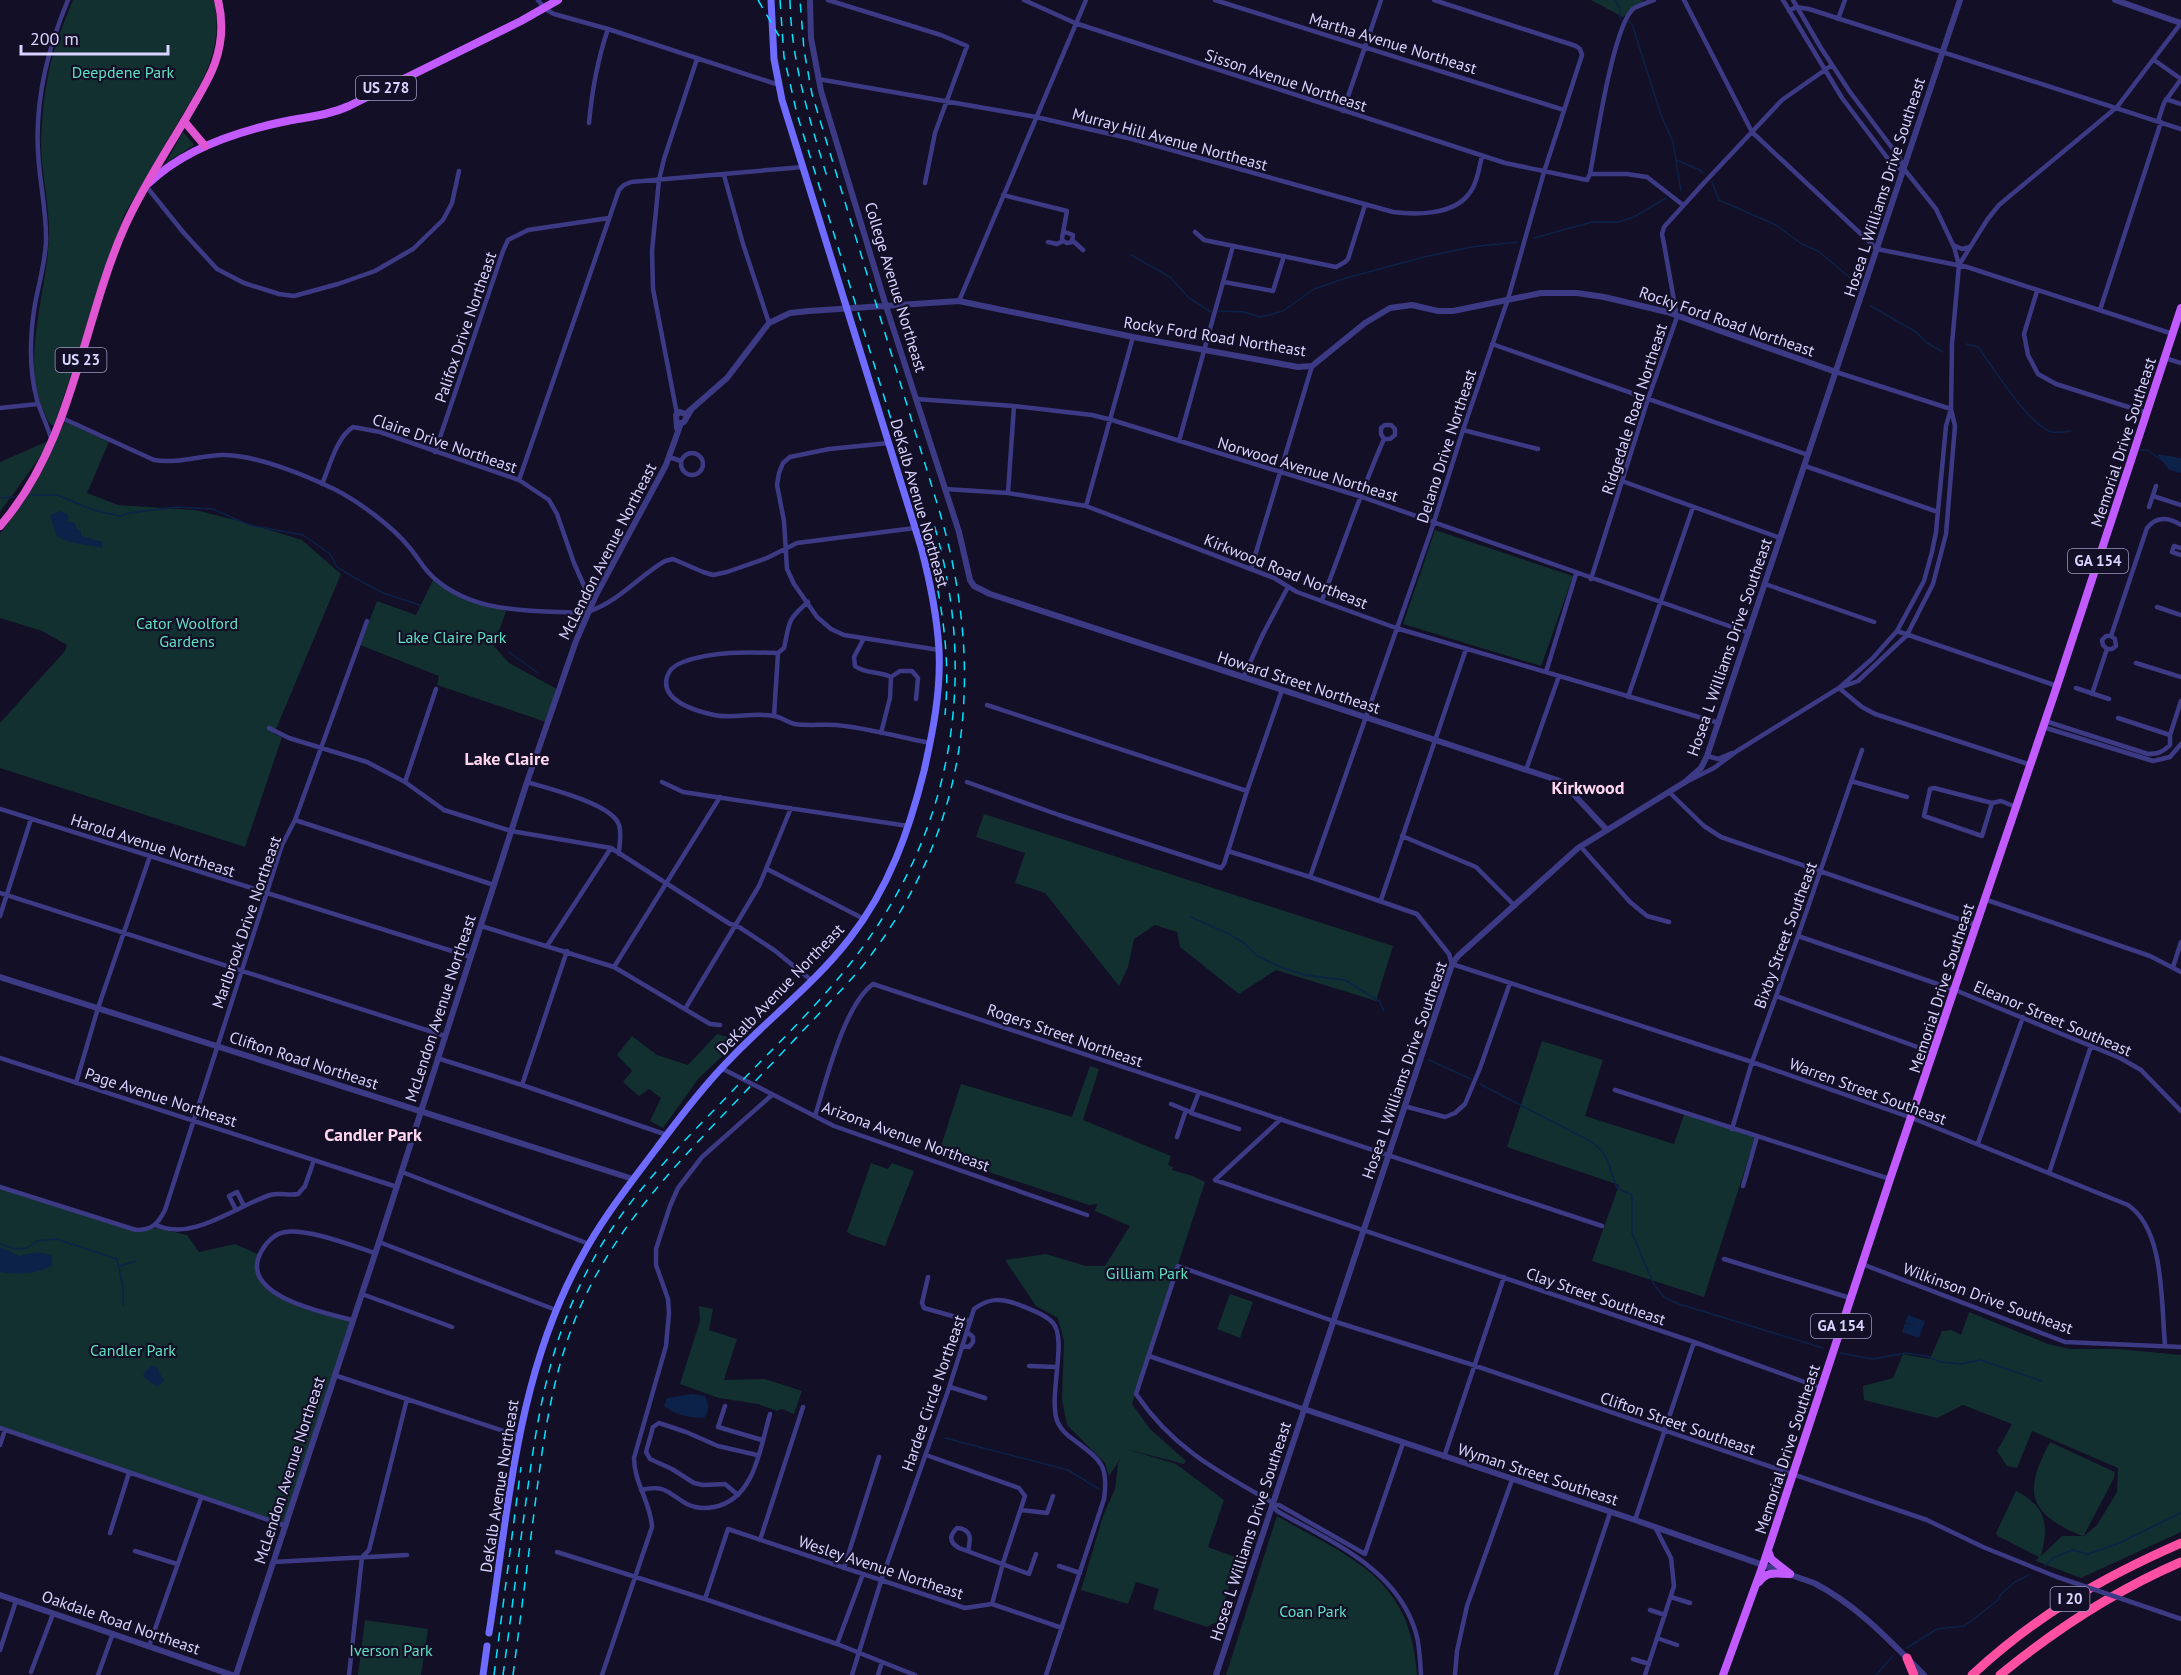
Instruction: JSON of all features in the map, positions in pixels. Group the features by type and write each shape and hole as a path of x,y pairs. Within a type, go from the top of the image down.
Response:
{"highway":[{"name":"US 23","path":"0,526 31,483 62,418 124,228 216,62 221,28 218,0"},
{"path":"184,121 205,146"},
{"name":"I 20","path":"1972,1675 2020,1633 2062,1604 2101,1580 2181,1543"},
{"name":"I 20","path":"2000,1675 2038,1644 2093,1607 2181,1562"},
{"path":"1907,1658 1914,1675"}],"main road":[{"name":"US 278","path":"146,186 171,165 205,146 269,125 322,116 345,108 545,9 558,0"},
{"name":"DeKalb Avenue Northeast","path":"489,1633 519,1436 534,1375 556,1310 589,1244 633,1179 700,1091 841,949 864,919 889,875 908,826 930,743 938,696 939,650 931,585 802,167 779,85 773,52 771,0"},
{"name":"Memorial Drive Southeast","path":"1723,1675 1763,1565 1850,1298 2031,765 2181,308"},
{"path":"1768,1549 1771,1559 1790,1574"},
{"path":"1754,1588 1767,1574 1776,1572 1790,1574"},
{"path":"483,1675 487,1646"}],"street":[{"path":"52,441 38,404 32,375 35,305 45,255 37,130 46,61 68,0"},
{"path":"538,0 545,9 554,14 608,29 779,85"},
{"name":"College Avenue Northeast","path":"810,0 811,38 818,79 886,306 959,532 970,580"},
{"path":"828,0 941,35 967,46 935,133 925,183"},
{"name":"Sisson Avenue Northeast","path":"1024,0 1075,23 1482,156 1587,180 1590,174"},
{"path":"959,301 1086,0"},
{"name":"Martha Avenue Northeast","path":"1215,0 1564,110"},
{"path":"1343,111 1381,0"},
{"path":"1434,0 1461,8 1464,0"},
{"path":"1654,0 1632,10 1620,31 1610,68 1590,174 1627,174 1647,177 1683,204"},
{"path":"1684,0 1752,132 1877,249 1959,265 2173,334"},
{"path":"1783,0 1842,98 1895,168 1904,169"},
{"path":"1793,0 1832,65 1899,156 1904,169 1936,209 1953,245 1959,265 1952,344 1951,409 1955,426 1946,534 1933,584 1907,635 1858,681 1839,688"},
{"path":"1838,18 1845,0"},
{"name":"Hosea L Williams Drive Southeast","path":"1216,1675 1452,964 1458,956 1580,846 1685,782 1701,768 1707,756 1960,0"},
{"path":"1959,265 1999,205 2117,107 2181,23 2115,0"},
{"path":"1789,10 1796,7 1809,9 2181,129"},
{"name":"Delano Drive Northeast","path":"1310,876 1434,522 1508,299 1544,172 1582,51 1576,46 1461,8"},
{"path":"589,123 592,84 608,29"},
{"path":"697,58 659,180 652,251 653,289 677,414 680,412 684,417 727,378 769,323 743,244 724,175"},
{"path":"2100,310 2166,99 2181,79 2154,60"},
{"name":"Ridgedale Road Northeast","path":"1591,579 1648,399 1677,317 1662,234 1664,228 1683,204 1782,100 1832,65"},
{"name":"Murray Hill Avenue Northeast","path":"818,79 1036,117 1132,139 1393,212 1412,214 1442,210 1460,203 1470,194 1482,156"},
{"path":"2166,99 2181,104"},
{"path":"519,480 619,190 631,182 802,167"},
{"path":"146,186 216,269 244,283 279,294 294,296 375,271 413,249 443,220 452,202 459,171"},
{"path":"1004,195 1067,211 1065,232 1062,235 1063,242"},
{"path":"1195,232 1204,240 1336,267 1348,259 1365,205"},
{"name":"Palifox Drive Northeast","path":"435,452 502,251 508,240 528,230 609,218"},
{"path":"1065,232 1073,235 1072,240 1083,250"},
{"path":"1048,242 1058,244 1072,240"},
{"path":"1953,245 1962,249 1970,247"},
{"path":"1179,441 1233,246"},
{"path":"1224,282 1273,291 1284,256"},
{"path":"2037,291 2024,334 2028,355 2038,374 2056,384 2147,413"},
{"name":"Rocky Ford Road Northeast","path":"769,323 790,314 959,301 1133,337 1298,367 1312,366 1365,323 1390,308 1412,305 1438,311 1453,311 1541,293 1577,293 1656,309 1836,372"},
{"path":"1086,506 1112,420 1133,337"},
{"path":"1492,344 1808,455"},
{"path":"2165,358 2181,363"},
{"path":"1251,569 1312,366"},
{"path":"1836,372 1951,409"},
{"name":"Norwood Avenue Northeast","path":"916,399 1014,406 1092,415 1112,420 1362,496 1576,574 1749,633"},
{"path":"0,408 38,404"},
{"path":"1008,493 1014,406"},
{"path":"1685,782 1707,772 1839,688 1897,631 1924,581 1932,552 1946,426 1951,409"},
{"name":"McLendon Avenue Northeast","path":"234,1675 286,1526 527,782 576,641 592,604 669,457 677,430 684,417"},
{"path":"62,418 154,460 169,461 222,455 246,458 268,463 322,483 337,490 390,525 428,572 450,591 510,610 588,612 608,604 665,561 673,559 713,574 727,572 767,558 806,541 915,528"},
{"name":"Claire Drive Northeast","path":"322,483 340,442 348,430 353,427 380,432 519,480 549,500 557,514 574,563 592,604"},
{"path":"1463,430 1538,449"},
{"path":"1322,600 1384,438"},
{"path":"889,443 829,449 790,457 783,463 777,485 787,569 794,584 817,616 831,629 844,635 939,650"},
{"path":"691,453 702,459 702,468 697,475 688,475 682,468 681,461 691,453"},
{"path":"669,457 681,461"},
{"path":"1804,466 1938,512"},
{"path":"1622,481 1781,538"},
{"path":"2149,507 2156,486"},
{"name":"Kirkwood Road Northeast","path":"945,489 1008,493 1086,506 1251,569 1297,592 1396,628 1719,723"},
{"path":"2152,496 2181,506"},
{"path":"1628,697 1693,507"},
{"path":"2111,636 2147,528 2151,523 2162,519 2170,519 2181,525"},
{"path":"2181,548 2174,546 2172,552 2181,555"},
{"path":"1545,672 1576,574"},
{"name":"Howard Street Northeast","path":"970,580 974,586 990,594 1563,783 1607,830"},
{"path":"1765,584 1874,622"},
{"path":"1243,678 1288,586"},
{"path":"808,602 793,614 788,624 784,648 778,653 717,654 685,661 670,670 666,690 673,699 715,715 774,716 797,724 836,725 930,743"},
{"path":"2157,607 2181,615"},
{"name":"Marlbrook Drive Northeast","path":"156,1225 165,1210 282,845 295,820 367,621"},
{"path":"1897,631 2057,686"},
{"path":"2107,649 2102,640 2106,636 2111,636"},
{"path":"2107,649 2116,646 2115,639 2111,636"},
{"path":"864,638 854,657 855,666 862,671 891,677 904,670 917,674 916,699"},
{"path":"1381,900 1466,649"},
{"path":"2092,694 2107,649"},
{"path":"774,716 778,653"},
{"path":"2136,663 2181,677"},
{"path":"1526,770 1559,676"},
{"path":"881,733 890,698 891,677"},
{"path":"1839,688 1862,707 1875,714 2031,765"},
{"path":"2076,688 2109,699"},
{"path":"405,782 436,689"},
{"path":"968,782 1059,815 1221,868 1282,690"},
{"path":"2044,724 2148,754 2161,753 2170,745 2170,735 2181,704"},
{"path":"987,705 1247,791"},
{"path":"2118,718 2170,735"},
{"path":"2044,724 2153,761 2170,757 2181,744"},
{"path":"268,728 289,738 367,762 405,782 444,810 511,831 611,848 774,950 811,980"},
{"path":"2170,745 2177,749"},
{"name":"Bixby Street Southeast","path":"1732,1129 1752,1062 1862,750"},
{"path":"1707,756 1718,759 1737,751"},
{"path":"1851,781 1907,797"},
{"path":"527,782 590,803 614,817 620,826 619,854"},
{"path":"662,782 683,792 908,826"},
{"path":"1992,804 1982,836 1924,816 1930,789 1934,788 1992,804 2001,801 2016,807"},
{"path":"1669,792 1710,831 1976,925"},
{"path":"614,967 720,797"},
{"path":"685,1009 767,869 790,808"},
{"name":"Harold Avenue Northeast","path":"0,809 471,957"},
{"path":"0,916 31,819"},
{"path":"295,820 494,885"},
{"path":"1402,836 1476,867 1515,906"},
{"path":"1580,846 1630,902 1647,916 1669,922"},
{"path":"547,946 611,848"},
{"path":"1228,851 1310,876 1417,914 1450,955 1452,964"},
{"path":"76,1083 98,1008 150,856"},
{"path":"767,869 864,919"},
{"path":"0,893 445,1036"},
{"path":"1984,899 2150,956 2181,972"},
{"path":"482,926 614,967 710,1024 720,1025"},
{"name":"Eleanor Street Southeast","path":"1798,936 1955,990 2120,1058 2141,1070 2181,1111"},
{"path":"2174,967 2181,942"},
{"path":"522,1085 567,951"},
{"name":"Warren Street Southeast","path":"1452,964 1752,1062 1912,1118 2128,1205 2146,1223 2155,1246 2165,1345"},
{"name":"Clifton Road Northeast","path":"0,977 633,1179"},
{"path":"1404,1106 1445,1117 1455,1113 1465,1104 1510,983"},
{"name":"Rogers Street Northeast","path":"815,1116 832,1062 852,1011 861,996 873,984 1602,1226"},
{"path":"1776,996 1934,1053"},
{"path":"1978,1143 2024,1017"},
{"path":"2049,1173 2091,1046"},
{"name":"Page Avenue Northeast","path":"0,1058 397,1187"},
{"path":"437,1058 667,1135"},
{"name":"Arizona Avenue Northeast","path":"721,1068 834,1126 1088,1215"},
{"path":"1615,1090 1890,1179"},
{"path":"1192,1112 1199,1092"},
{"path":"602,1675 652,1527 652,1516 634,1470 634,1458 666,1346 668,1331 668,1299 656,1265 656,1249 678,1188 687,1174 702,1157 772,1095"},
{"path":"1170,1104 1239,1129"},
{"path":"1177,1137 1186,1110"},
{"name":"Clay Street Southeast","path":"1281,1119 1215,1180 1694,1342 1821,1388"},
{"path":"1743,1186 1757,1137"},
{"path":"0,1187 136,1230 156,1225 162,1228 188,1230 272,1194 293,1195 301,1192 314,1160"},
{"path":"402,1172 589,1244"},
{"path":"236,1210 229,1196 237,1192 244,1206"},
{"path":"352,1320 275,1294 265,1286 260,1275 257,1265 259,1256 270,1240 286,1232 300,1232 375,1253"},
{"path":"379,1242 556,1310"},
{"path":"1724,1259 1850,1298"},
{"name":"Wilkinson Drive Southeast","path":"1862,1264 2065,1342 2181,1347"},
{"name":"Clifton Street Southeast","path":"1149,1356 1178,1266 1333,1321 1474,1365 1927,1520 1983,1547 2057,1577 2181,1619"},
{"path":"928,1277 922,1303 924,1308 970,1321"},
{"path":"1444,1457 1504,1277"},
{"path":"361,1293 452,1328"},
{"name":"Hardee Circle Northeast","path":"852,1675 881,1581 950,1387 974,1310 993,1299 1002,1299 1033,1311 1053,1323 1057,1331 1055,1410 1058,1424 1070,1437 1102,1462 1107,1481 1104,1499 1080,1573"},
{"path":"962,1346 969,1347 973,1342 973,1337 967,1332"},
{"path":"1635,1520 1694,1342"},
{"path":"1304,1409 1149,1356 1136,1394 1161,1427 1181,1446 1270,1501 1277,1510 1362,1560 1388,1584 1409,1615 1416,1633 1421,1675"},
{"path":"1029,1366 1057,1367"},
{"path":"334,1375 519,1436"},
{"path":"950,1387 985,1398"},
{"path":"349,1675 362,1557 369,1550 407,1399"},
{"path":"725,1406 718,1428 762,1440"},
{"path":"760,1540 803,1407"},
{"name":"Wyman Street Southeast","path":"1304,1409 1790,1574 1838,1596 1868,1620 1924,1675"},
{"path":"641,1490 660,1488 668,1490 687,1503 707,1508 729,1502 747,1484 770,1414"},
{"path":"738,1495 725,1484 694,1483 650,1459 646,1452 653,1427 658,1423 718,1446 757,1455"},
{"path":"0,1445 3,1429 286,1526"},
{"path":"1272,1505 1279,1504 1365,1554 1403,1443"},
{"path":"926,1455 1018,1488 1025,1496 992,1604"},
{"path":"844,1568 879,1457"},
{"path":"110,1533 129,1473"},
{"path":"1455,1675 1457,1651 1467,1606 1512,1480"},
{"path":"1021,1510 1047,1513 1053,1496"},
{"path":"149,1646 201,1498"},
{"path":"1556,1675 1610,1513"},
{"path":"968,1551 971,1541 970,1534 957,1528 950,1539 952,1544 968,1551 1003,1563 1012,1569 1029,1574 1035,1554"},
{"path":"1645,1675 1671,1597 1673,1567 1656,1528"},
{"name":"Wesley Avenue Northeast","path":"705,1599 728,1529 965,1608 992,1604 1062,1628"},
{"path":"135,1551 177,1564"},
{"path":"557,1552 837,1644 905,1673 915,1675"},
{"path":"273,1562 408,1555"},
{"path":"1046,1675 1080,1573 1059,1566"},
{"path":"837,1644 863,1574"},
{"name":"Oakdale Road Northeast","path":"0,1595 234,1675"},
{"path":"1671,1597 1690,1603"},
{"path":"0,1650 16,1601"},
{"path":"1650,1610 1665,1615"},
{"path":"31,1672 53,1614"},
{"path":"98,1675 113,1633"},
{"path":"1657,1638 1677,1645"},
{"path":"1633,1659 1649,1664"},
{"path":"878,1675 882,1662"}],"green space":[{"name":"Deepdene Park","path":"73,0 214,0 216,33 213,53 201,83 124,215 54,426 44,412 37,392 34,370 37,324 48,254 49,232 41,141 51,61"},
{"path":"1591,0 1644,0 1623,17"},
{"path":"183,132 194,145 166,163"},
{"name":"Cator Woolford Gardens","path":"65,422 109,442 87,493 118,505 195,510 302,540 341,574 274,734 282,737 245,847 0,768 0,723 65,651 67,645 42,631 0,618 0,534 24,501"},
{"path":"53,439 0,512 0,462"},
{"path":"1435,530 1573,576 1541,666 1403,624"},
{"name":"Lake Claire Park","path":"434,578 450,591 506,611 494,646 509,663 557,689 546,722 437,685 439,676 360,645 377,601 416,615"},
{"path":"984,814 1393,946 1376,1001 1276,970 1239,994 1180,947 1177,932 1155,925 1134,939 1128,967 1119,986 1045,893 1015,883 1025,853 976,837"},
{"path":"717,1034 739,1040 698,1079 663,1128 650,1121 661,1098 649,1089 639,1096 623,1082 632,1071 617,1055 632,1036 657,1055 688,1065"},
{"path":"1542,1041 1603,1060 1585,1116 1674,1144 1685,1112 1756,1135 1704,1297 1592,1261 1619,1185 1507,1147"},
{"name":"Gilliam Park","path":"1090,1066 1099,1069 1083,1120 1171,1156 1168,1165 1173,1167 1172,1170 1205,1182 1132,1404 1150,1429 1186,1461 1184,1464 1126,1449 1176,1464 1224,1500 1208,1547 1238,1558 1218,1621 1207,1627 1153,1609 1159,1589 1136,1582 1128,1604 1081,1590 1103,1516 1115,1489 1118,1464 1121,1458 1109,1476 1105,1463 1067,1425 1062,1400 1064,1341 1058,1318 1036,1306 1005,1260 1046,1254 1086,1266 1105,1266 1130,1226 1095,1211 1097,1204 1089,1205 940,1156 940,1149 961,1084 1072,1117"},
{"path":"871,1163 888,1169 892,1163 914,1171 885,1246 847,1232"},
{"name":"Candler Park","path":"0,1188 136,1232 157,1228 187,1235 199,1252 235,1244 258,1254 257,1273 262,1283 271,1292 296,1305 350,1321 284,1527 0,1430"},
{"path":"1230,1294 1253,1302 1240,1338 1217,1329"},
{"path":"699,1306 713,1309 709,1330 737,1339 724,1380 765,1379 802,1391 794,1414 782,1409 777,1411 758,1404 719,1398 680,1384 700,1321"},
{"path":"1969,1312 2048,1344 2070,1349 2119,1349 2181,1355 2181,1532 2081,1578 2036,1561 2039,1557 1996,1533 2016,1491 2040,1510 2045,1526 2041,1556 2062,1536 2083,1536 2052,1520 2039,1507 2036,1500 2035,1478 2050,1442 2115,1472 2083,1537 2097,1525 2117,1492 2118,1468 2032,1431 2017,1468 2007,1466 1997,1451 2012,1424 1963,1405 1937,1418 1864,1400 1863,1386 1893,1378 1903,1354 1930,1359 1942,1331 1952,1330 1961,1335"},
{"name":"Coan Park","path":"1277,1516 1353,1559 1390,1593 1403,1615 1412,1642 1417,1675 1226,1675"},
{"name":"Iverson Park","path":"365,1620 428,1629 421,1675 358,1675"}],"water":[{"path":"2157,454 2181,458 2181,473 2169,470"},
{"path":"60,511 67,514 69,518 66,521 75,523 76,528 81,531 81,536 103,542 102,548 70,542 59,537 50,515"},
{"path":"0,1247 19,1256 37,1252 52,1255 52,1266 26,1273 0,1272"},
{"path":"1908,1315 1925,1321 1919,1338 1902,1332 1905,1323 1916,1326 1905,1322"},
{"path":"151,1366 156,1366 164,1381 158,1386 143,1376"},
{"path":"692,1394 705,1396 708,1410 704,1418 673,1412 664,1406 667,1398"}],"waterway":[{"path":"1615,0 1620,9 1620,19"},
{"path":"1629,22 1632,24 1661,115 1673,142 1681,191"},
{"path":"1676,160 1703,173"},
{"path":"1712,182 1719,200 1776,225 1802,244 1818,251 1848,276 1855,285"},
{"path":"1534,238 1592,222 1618,222 1634,217 1666,198"},
{"path":"1219,311 1244,312 1260,317 1269,315 1283,311 1314,289 1346,278 1471,247 1518,242"},
{"path":"1131,255 1170,277 1189,298 1211,312"},
{"path":"1871,306 1916,332 1927,343 1943,352"},
{"path":"1967,344 1978,347 2022,408 2033,419 2052,432 2071,431"},
{"path":"2140,450 2147,450 2163,461"},
{"path":"32,495 57,495 93,510 120,516 177,507 213,509 249,525 303,535 330,554 337,567 355,578 383,593 420,605"},
{"path":"0,498 14,497"},
{"path":"509,652 538,673"},
{"path":"1191,917 1229,934 1244,943 1257,956 1283,968 1305,975 1345,980 1379,1001 1384,1011"},
{"path":"1429,1060 1471,1079"},
{"path":"1480,1084 1592,1142 1602,1151 1617,1188 1632,1195 1632,1233 1653,1283 1664,1297 1679,1304 1823,1348"},
{"path":"0,1244 15,1249 27,1248 37,1241 56,1239 117,1259 123,1287 123,1305"},
{"path":"120,1266 136,1261"},
{"path":"1840,1353 1873,1359 1906,1353 1926,1356 1941,1362 1960,1364 1981,1360 2041,1381"},
{"path":"945,1438 1068,1470 1099,1489"},
{"path":"2045,1566 2053,1558 2072,1550 2088,1554 2117,1544 2181,1513"},
{"path":"1907,1648 1937,1629 1964,1626 1998,1600 2001,1594 2015,1582 2029,1575"},
{"path":"1876,1675 1893,1656"}],"railway":[{"path":"758,0 779,36"},
{"path":"780,0 784,57 797,114 919,510 932,561 945,636 947,688 945,715"},
{"path":"790,0 798,69 808,113 828,180"},
{"path":"513,1675 547,1423 560,1365 580,1308 608,1254 643,1205 702,1137 868,959 902,908 929,855 948,801 960,745 964,688 963,631 954,572 940,513 812,94 804,50 800,0"},
{"path":"503,1675 541,1407 566,1319 593,1260 624,1212 659,1168 805,1016 853,961 897,893 921,844 939,792 950,739 955,685 954,631 946,576 933,521"},
{"path":"494,1675 521,1467"}],"district":[{"name":"Lake Claire","path":"507,759"},
{"name":"Kirkwood","path":"1588,788"},
{"name":"Candler Park","path":"373,1135"}]}
